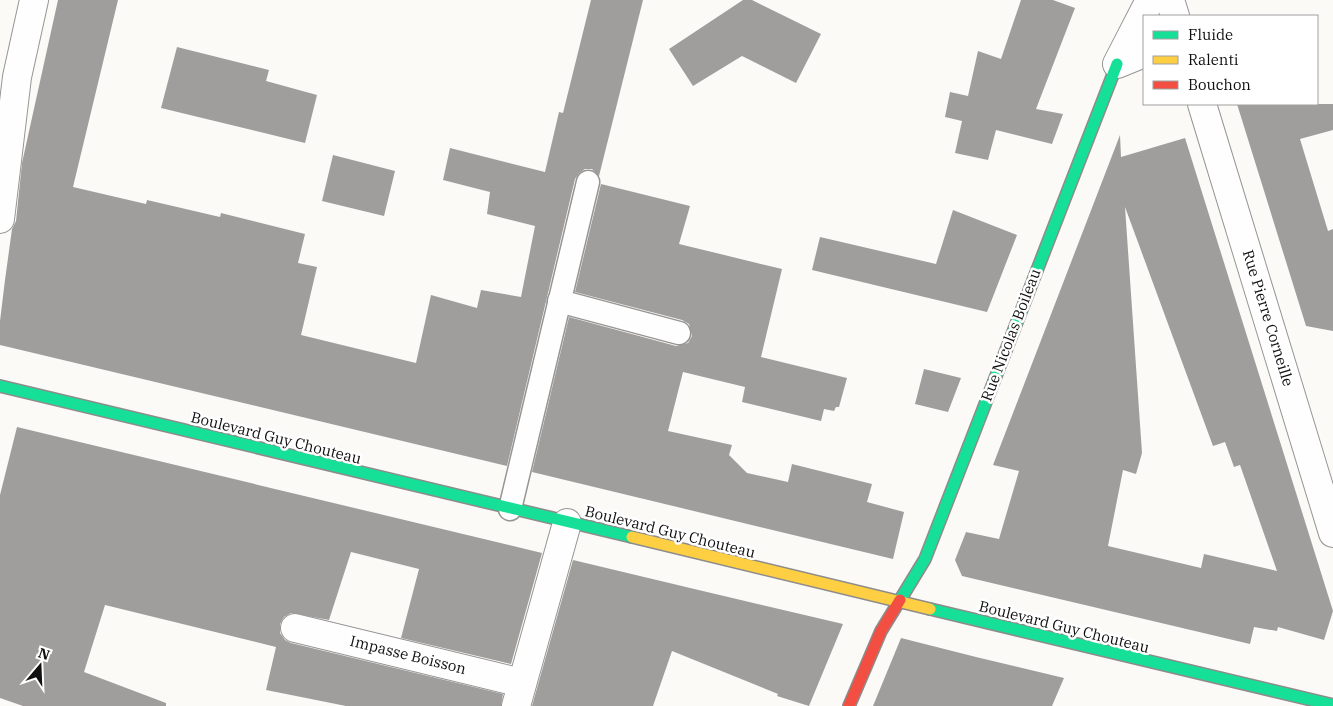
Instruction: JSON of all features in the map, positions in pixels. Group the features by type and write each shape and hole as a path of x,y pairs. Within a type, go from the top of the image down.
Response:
{"main road":[{"name":"Rue Nicolas Boileau","path":"850,706 881,632 925,559 1117,64"},
{"name":"Boulevard Guy Chouteau","path":"0,386 1333,705"}],"street":[{"path":"0,218 17,77 34,0"},
{"name":"Rue Nicolas Boileau","path":"1117,64 1150,0"},
{"path":"1170,0 1175,15"},
{"path":"1117,64 1143,53"},
{"name":"Rue Pierre Corneille","path":"1202,105 1333,533"},
{"name":"Impasse Boisson","path":"294,628 519,694 567,523"}],"lane":[{"path":"510,509 588,182"},
{"path":"559,301 679,333"}],"building":[{"path":"58,0 118,0 73,187 146,204 147,200 220,217 221,213 305,234 298,263 317,267 301,335 416,363 431,295 477,308 481,290 521,297 535,226 487,214 490,192 443,180 450,148 545,172 559,112 563,113 591,0 643,0 599,176 592,169 585,169 575,179 507,466 0,345 0,321 12,229 16,221 22,163"},
{"path":"743,0 752,0 821,34 796,83 742,56 693,86 669,49"},
{"path":"1021,0 1053,0 1075,8 1036,109 1063,114 1052,144 996,130 988,160 955,153 962,121 945,117 950,92 968,96 978,51 1001,59"},
{"path":"177,47 269,70 266,81 317,95 305,143 161,108"},
{"path":"1333,104 1333,130 1300,139 1328,231 1333,229 1333,331 1306,326 1237,105"},
{"path":"1120,135 1121,157 1185,138 1333,611 1324,640 1278,627 1277,631 1254,627 1250,644 962,576 955,560 966,532 999,539 1019,471 993,465","holes":["1125,207 1213,446 1225,442 1234,467 1240,465 1277,571 1204,554 1201,568 1108,546 1123,470 1136,474 1142,453"]},
{"path":"333,155 395,171 384,216 322,201"},
{"path":"601,184 690,206 679,244 782,269 761,357 847,378 839,407 836,407 834,411 824,409 821,421 742,402 745,387 683,372 668,431 732,445 729,455 747,473 788,482 792,464 872,484 867,502 904,512 893,559 532,472 569,317 676,346 688,343 692,336 689,324 682,320 575,292"},
{"path":"953,210 1017,235 987,312 812,270 820,237 936,264"},
{"path":"924,369 961,378 948,412 915,404"},
{"path":"17,427 542,553 511,664 401,638 419,569 351,552 329,620 291,613 284,617 280,624 280,633 285,640 291,643 503,694 501,706 346,706 266,690 276,647 105,605 84,672 166,703 166,706 23,706 0,698 0,495"},
{"path":"573,560 843,624 809,706 777,696 778,694 672,651 653,706 532,706"},
{"path":"901,638 1064,678 1052,706 873,706"}],"traffic: fast":[{"path":"900,600 925,559 1117,64"},
{"path":"0,386 632,537"},
{"path":"930,609 1333,705"}],"traffic: slow":[{"path":"632,537 930,609"}],"traffic: jam":[{"path":"849,706 881,631 900,600"}]}
